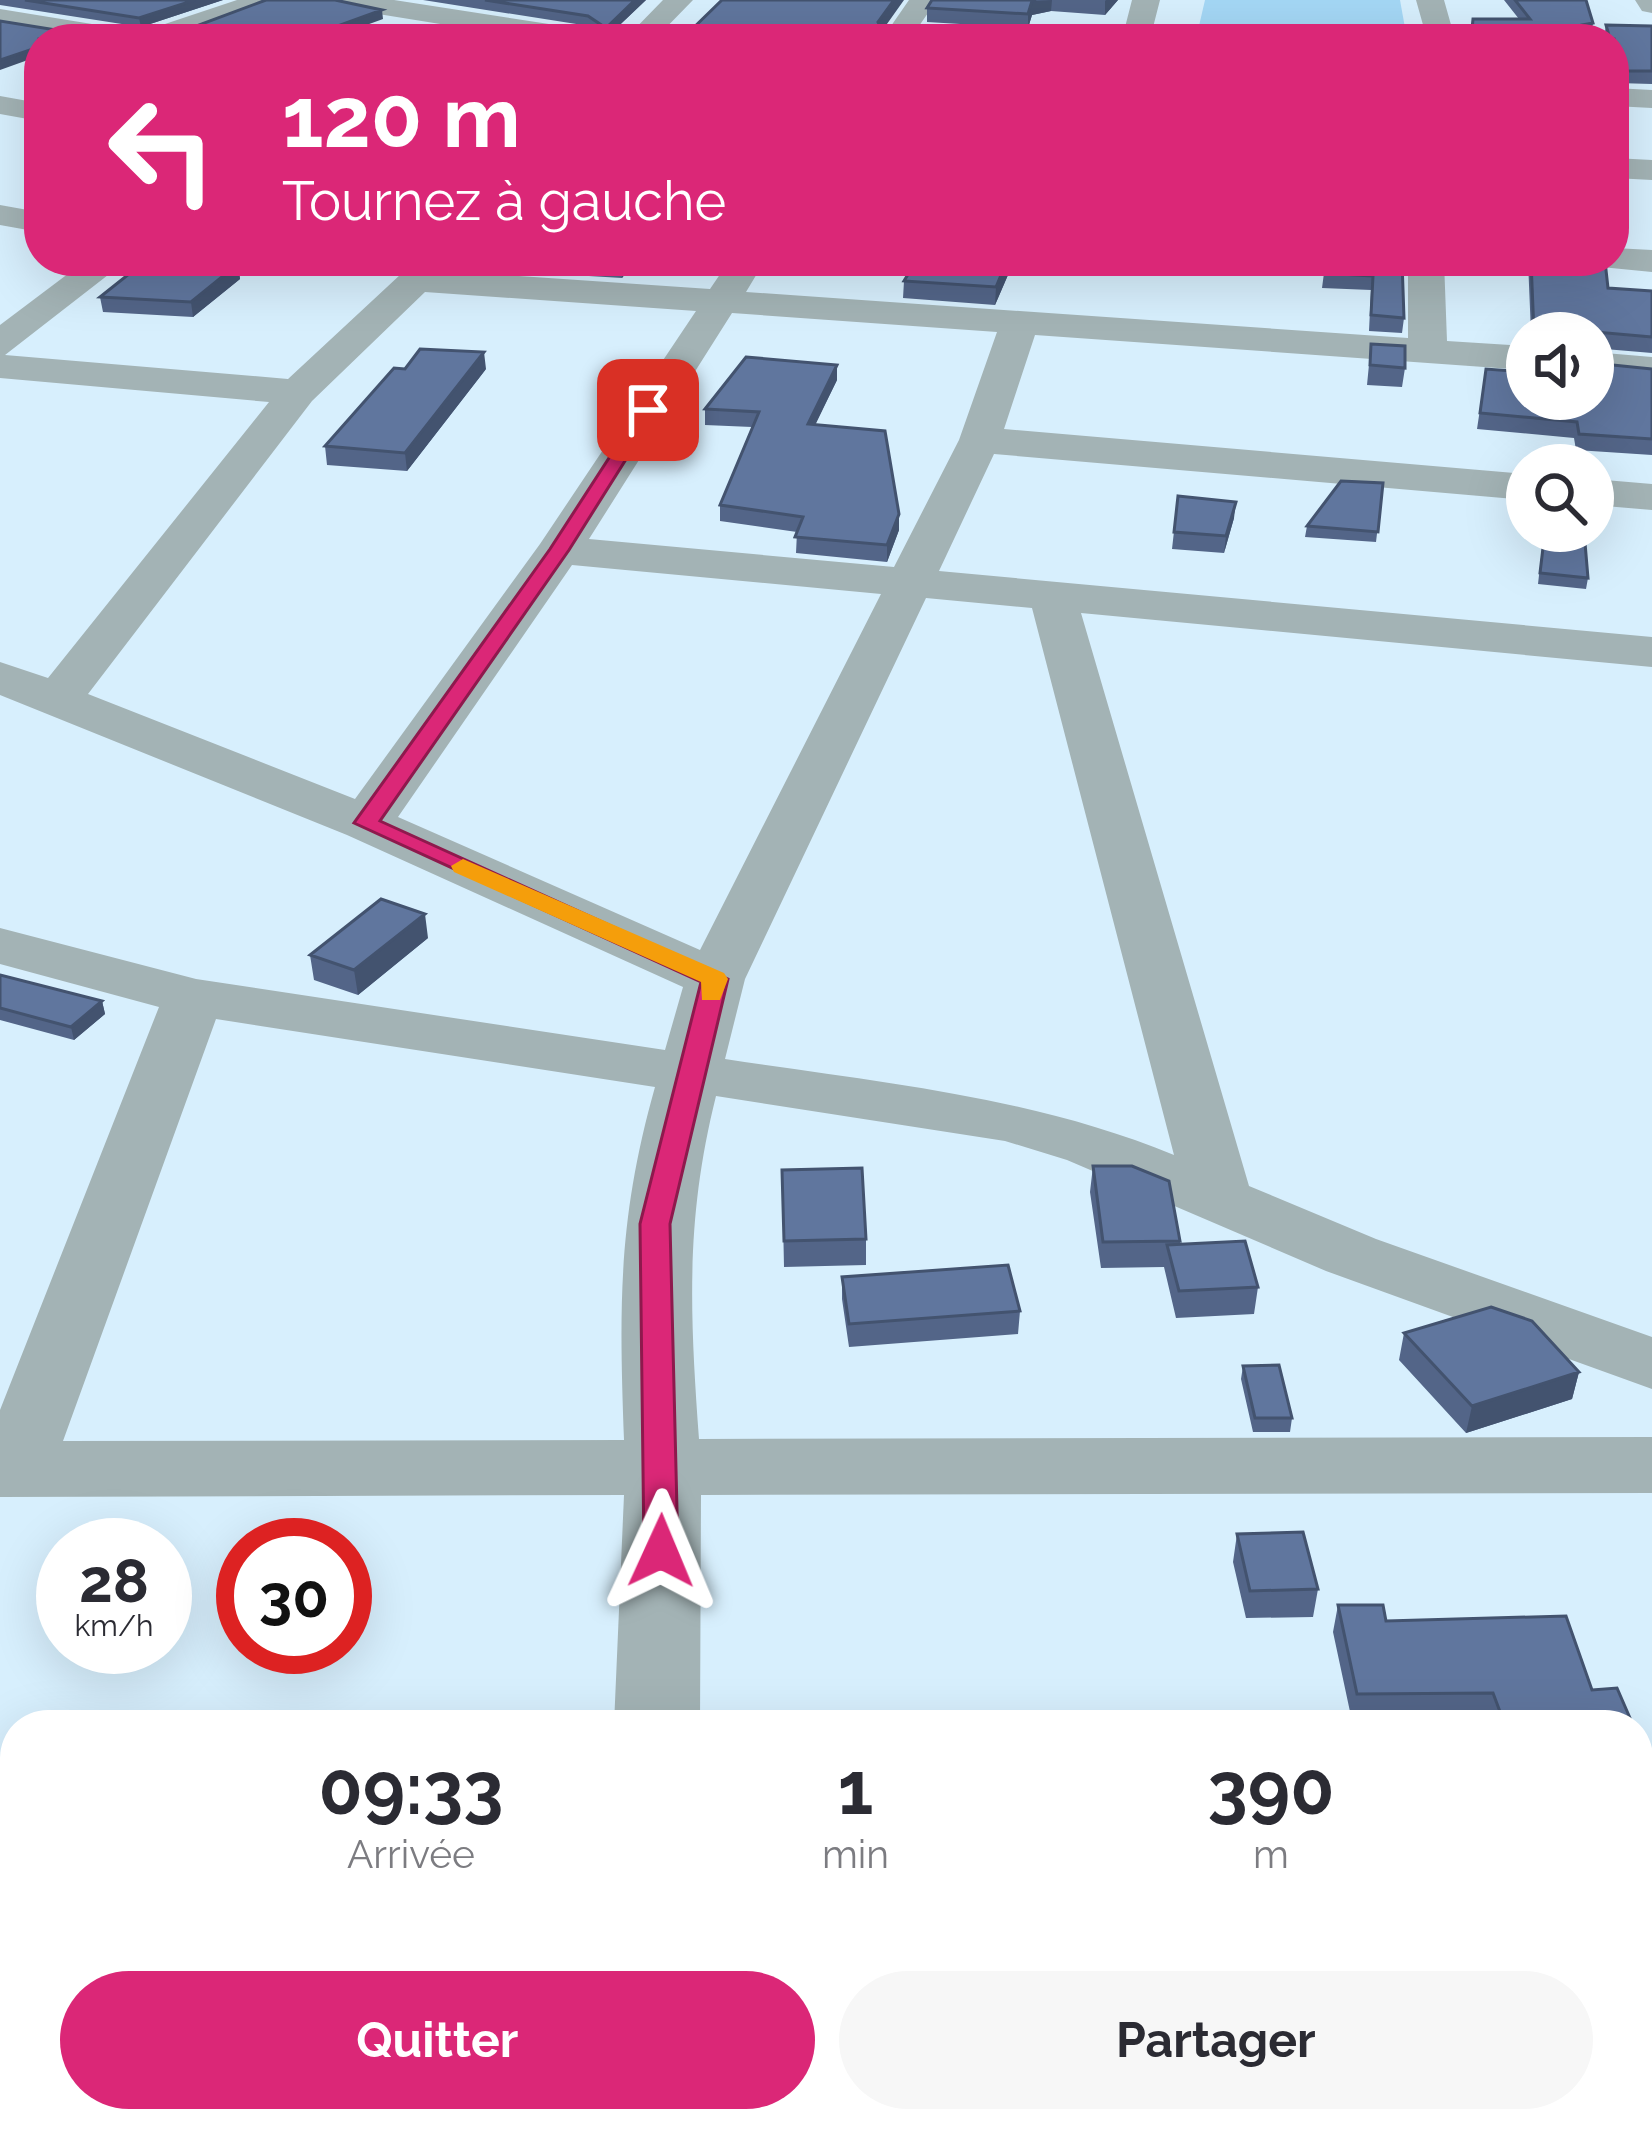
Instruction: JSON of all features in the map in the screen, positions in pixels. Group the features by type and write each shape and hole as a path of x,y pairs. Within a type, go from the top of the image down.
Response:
{"street":[{"path":"0,6 19,0"},
{"path":"193,24 264,0"},
{"path":"341,0 493,24"},
{"path":"394,24 458,0"},
{"path":"654,24 679,0"},
{"path":"0,17 43,24"},
{"path":"0,344 88,276"},
{"path":"59,697 298,392 421,276"},
{"path":"632,276 735,279 1021,319 1506,356"},
{"path":"1426,276 1428,350"},
{"path":"366,823 559,550 735,279"},
{"path":"657,1710 663,1464 652,1284 655,1224 715,979 980,440 1021,319"},
{"path":"0,366 298,392"},
{"path":"1614,366 1652,369"},
{"path":"980,440 1506,485"},
{"path":"1614,494 1652,497"},
{"path":"559,550 1652,652"},
{"path":"1052,596 1220,1204"},
{"path":"0,676 366,823 715,979"},
{"path":"0,946 193,997 690,1077 1012,1122 1090,1145 1220,1204 1652,1364"},
{"path":"193,997 8,1469 1652,1465"}],"shaded area":[{"path":"1205,0 1400,0 1404,24 1199,24"}],"building":[{"path":"25,0 195,0 139,18"},
{"path":"266,0 335,0 382,10 343,24 202,24"},
{"path":"485,0 635,0 610,24 588,16"},
{"path":"722,0 894,0 879,24 697,24"},
{"path":"932,0 1036,0 1028,14 927,8"},
{"path":"1515,0 1586,0 1593,23 1472,24 1473,19 1530,19"},
{"path":"0,21 24,25 24,52 0,60"},
{"path":"1629,26 1652,26 1652,71 1629,71"},
{"path":"126,276 223,276 191,302 100,297"},
{"path":"907,276 1001,276 996,287 904,281"},
{"path":"1373,276 1403,276 1404,318 1371,315"},
{"path":"1532,276 1607,276 1608,288 1652,291 1652,337 1614,334 1614,312 1533,312"},
{"path":"1371,344 1405,346 1405,368 1370,365"},
{"path":"420,349 484,352 405,453 325,446 394,368 405,369"},
{"path":"746,357 837,365 808,424 885,431 899,514 887,545 795,537 803,517 720,505 759,412 705,409"},
{"path":"1614,365 1652,369 1652,439 1579,434 1577,422 1555,420 1614,420"},
{"path":"1486,369 1506,370 1506,415 1480,413"},
{"path":"1341,481 1383,483 1378,532 1307,526"},
{"path":"1178,496 1236,502 1226,536 1174,532"},
{"path":"1542,552 1586,552 1588,578 1540,573"},
{"path":"381,899 425,914 354,970 310,955"},
{"path":"0,975 102,1001 71,1027 0,1008"},
{"path":"1093,1166 1132,1166 1169,1181 1180,1241 1103,1242"},
{"path":"862,1168 866,1239 784,1241 782,1170"},
{"path":"1245,1241 1258,1287 1179,1291 1167,1245"},
{"path":"1008,1265 1020,1311 849,1324 842,1277"},
{"path":"1491,1307 1532,1321 1579,1372 1472,1406 1404,1333"},
{"path":"1279,1365 1292,1418 1255,1418 1243,1366"},
{"path":"1303,1532 1318,1589 1250,1591 1237,1534"},
{"path":"1338,1605 1383,1605 1386,1621 1566,1616 1592,1690 1617,1688 1627,1710 1499,1710 1493,1693 1357,1694"}],"slow traffic":[{"path":"463,866 715,979 711,995"}],"route":[{"path":"648,410 559,550 366,823 715,979 664,1172 655,1224 652,1284 663,1464 661,1551"}]}
